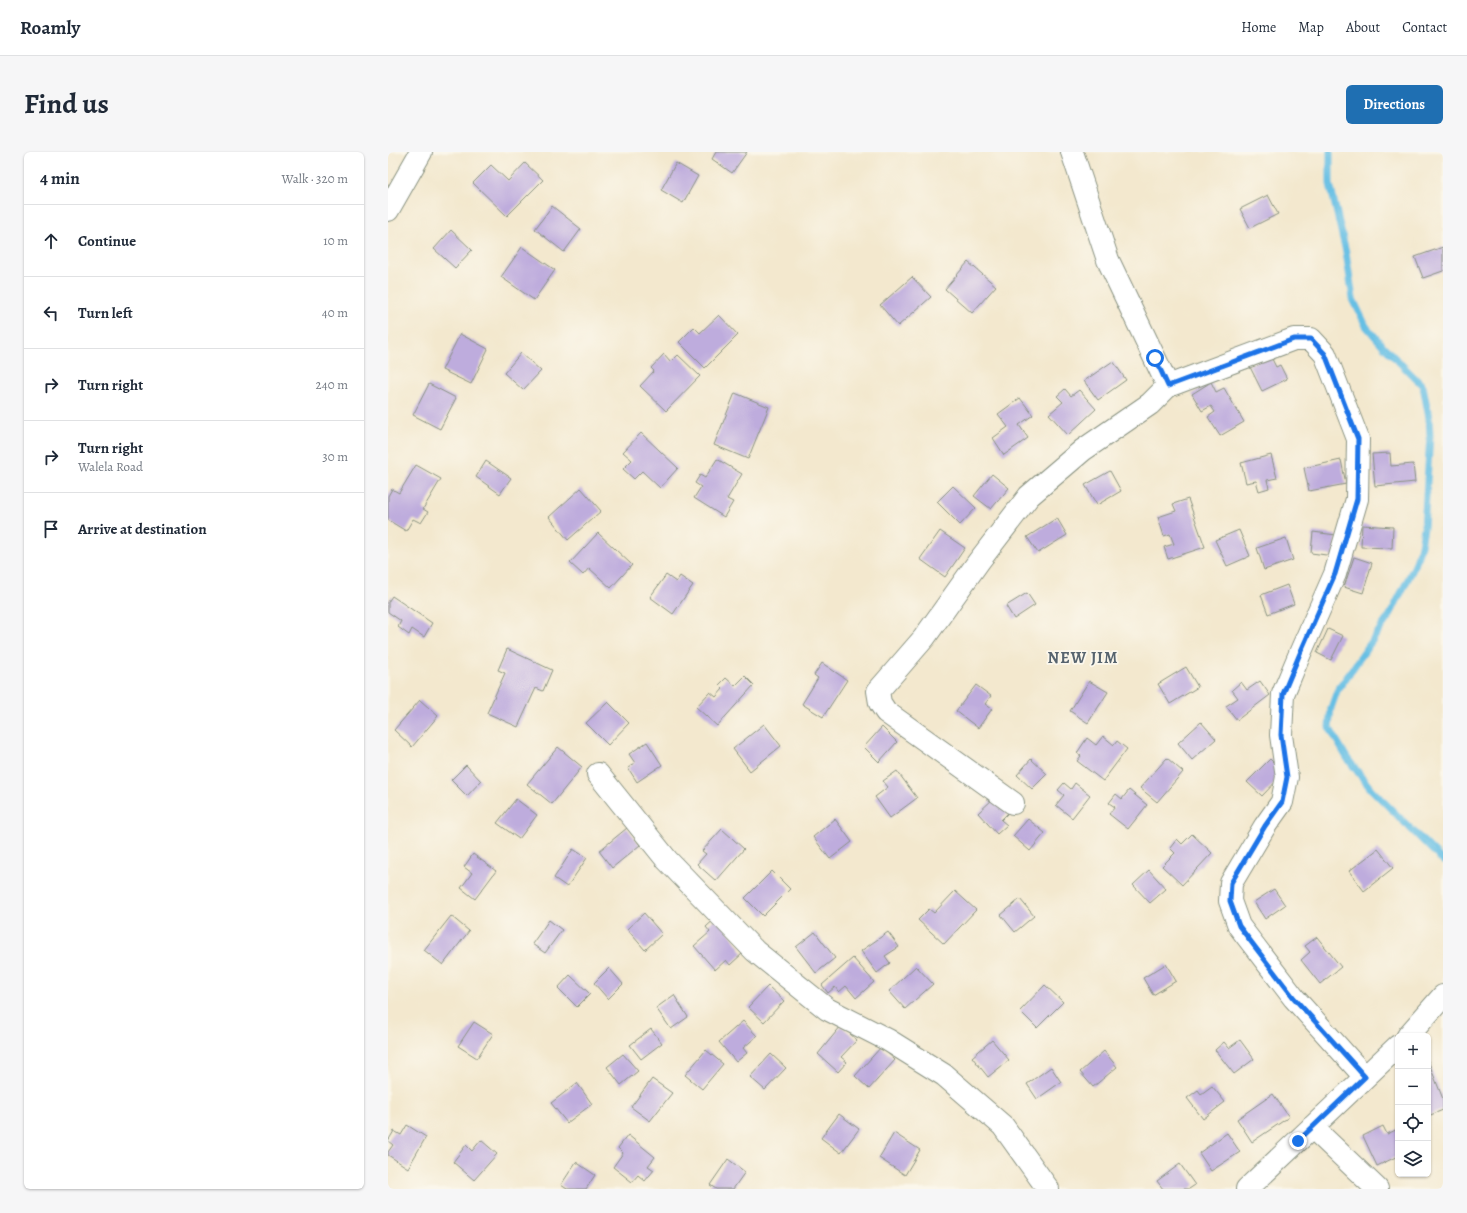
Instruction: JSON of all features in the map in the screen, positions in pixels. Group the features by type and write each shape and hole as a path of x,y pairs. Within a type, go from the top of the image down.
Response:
{"street":[{"path":"388,210 421,152"},
{"path":"1072,152 1108,260 1168,386"},
{"path":"1013,803 886,712 880,703 878,691 924,638 979,561 1029,496 1083,450 1150,404 1168,386 1294,339 1311,339 1325,354 1358,439 1357,499 1335,574 1283,694 1281,735 1287,777 1282,802 1265,826 1231,883 1230,901 1239,926 1294,998 1365,1077"},
{"path":"598,774 667,860 755,951 827,1009 888,1040 944,1075 1003,1126 1048,1189"},
{"path":"1411,1033 1443,996"},
{"path":"1247,1189 1395,1049"},
{"path":"1312,1127 1376,1189"}],"building":[{"path":"716,152 747,152 732,173 712,159"},
{"path":"525,163 543,180 507,216 473,183 491,165 508,181"},
{"path":"676,163 698,176 683,203 661,190"},
{"path":"1268,195 1278,214 1250,228 1240,209"},
{"path":"552,206 581,229 564,252 535,229"},
{"path":"451,230 472,250 455,268 434,249"},
{"path":"522,247 555,270 534,300 501,277"},
{"path":"1443,247 1443,271 1423,278 1415,257"},
{"path":"968,262 996,286 972,313 945,289"},
{"path":"912,277 931,297 898,326 880,305"},
{"path":"719,315 738,335 705,368 679,342 694,327 700,333"},
{"path":"460,334 488,349 471,384 442,370"},
{"path":"521,353 541,371 523,390 504,373"},
{"path":"664,354 671,362 678,355 700,376 666,411 640,386 654,371 651,368"},
{"path":"1270,355 1276,367 1280,365 1287,379 1262,391 1249,365"},
{"path":"1113,361 1126,380 1098,400 1084,381"},
{"path":"1211,382 1216,392 1224,388 1244,422 1220,436 1208,417 1215,412 1211,406 1202,411 1192,394"},
{"path":"429,384 456,398 440,429 413,415"},
{"path":"1065,389 1071,396 1079,390 1096,409 1068,435 1049,414 1063,402 1057,396"},
{"path":"735,393 769,407 748,459 714,445"},
{"path":"1020,398 1033,415 1019,425 1028,438 1004,455 993,438 1008,427 998,414"},
{"path":"641,433 678,468 660,488 642,471 634,479 623,469 632,460 623,452"},
{"path":"1390,453 1391,466 1413,464 1415,482 1375,486 1372,454"},
{"path":"1271,455 1277,478 1267,480 1269,488 1259,491 1256,481 1246,483 1241,463"},
{"path":"717,459 742,474 727,499 733,502 724,517 694,498 701,487 695,483 700,475 705,478"},
{"path":"1341,460 1346,484 1309,491 1304,468"},
{"path":"486,461 511,478 500,494 476,477"},
{"path":"416,465 441,479 423,509 428,512 421,523 413,519 406,531 388,520 388,496 392,489 399,493"},
{"path":"1110,471 1121,491 1097,505 1085,485"},
{"path":"992,474 1009,488 991,509 974,496"},
{"path":"953,486 976,508 960,525 937,502"},
{"path":"581,488 601,511 568,540 549,517"},
{"path":"1188,499 1205,547 1168,559 1164,547 1174,544 1170,534 1164,536 1158,517 1176,511 1173,504"},
{"path":"1057,518 1067,535 1038,553 1027,537"},
{"path":"1362,525 1393,527 1392,548 1361,547"},
{"path":"1239,530 1250,556 1227,566 1215,540"},
{"path":"940,531 965,548 945,577 920,559"},
{"path":"1313,532 1336,535 1334,556 1311,553"},
{"path":"598,533 632,565 611,588 589,568 583,575 570,563"},
{"path":"1286,538 1293,560 1264,570 1257,548"},
{"path":"1354,557 1372,563 1363,593 1344,587"},
{"path":"666,575 676,582 680,576 693,585 673,614 650,597"},
{"path":"1287,585 1294,604 1268,614 1261,595"},
{"path":"1027,593 1035,605 1014,619 1006,606"},
{"path":"392,596 432,623 424,637 412,629 409,635 398,627 401,621 388,612 388,602"},
{"path":"1328,629 1343,636 1331,660 1317,653"},
{"path":"507,649 552,670 543,691 536,688 518,727 487,713 505,673 498,670"},
{"path":"822,663 847,680 823,717 802,704 818,678 814,675"},
{"path":"1186,667 1198,687 1170,704 1158,684"},
{"path":"745,676 754,685 717,726 696,707 710,692 716,697 723,689 719,685 726,678 735,686"},
{"path":"1089,681 1108,692 1088,723 1070,711"},
{"path":"1260,681 1270,695 1237,720 1226,706 1238,698 1232,690 1241,682 1247,690"},
{"path":"976,685 991,696 985,704 992,709 978,728 956,711"},
{"path":"420,700 438,716 412,747 394,730"},
{"path":"608,702 629,723 608,745 586,723"},
{"path":"1201,722 1216,739 1192,760 1178,743"},
{"path":"764,724 781,746 750,771 733,749"},
{"path":"882,727 897,742 879,762 864,747"},
{"path":"1103,736 1114,745 1117,741 1127,749 1103,781 1077,761 1081,756 1077,753 1087,738 1096,745"},
{"path":"647,742 662,765 637,782 628,768 635,763 629,754"},
{"path":"558,747 582,767 552,804 527,784"},
{"path":"1167,758 1183,772 1157,802 1140,788"},
{"path":"1031,759 1047,774 1032,789 1017,775"},
{"path":"1270,759 1284,773 1262,796 1247,782"},
{"path":"466,765 481,781 467,796 451,780"},
{"path":"897,771 917,798 890,818 875,797 888,787 883,781"},
{"path":"1064,783 1071,789 1075,783 1090,795 1072,818 1056,805 1064,795 1058,790"},
{"path":"1129,790 1147,805 1128,829 1109,814 1115,807 1109,803 1116,794 1122,799"},
{"path":"994,798 1008,813 1001,820 1007,825 997,834 978,813"},
{"path":"516,799 537,815 519,839 497,823"},
{"path":"835,819 852,842 830,859 813,837"},
{"path":"1028,819 1045,833 1030,851 1013,836"},
{"path":"627,828 640,845 612,868 599,851"},
{"path":"722,829 744,849 716,881 697,864 706,854 702,851"},
{"path":"1192,834 1212,853 1182,885 1162,866 1175,853 1170,848 1177,839 1182,844"},
{"path":"573,849 587,858 567,887 554,878"},
{"path":"1378,849 1393,868 1364,891 1349,871"},
{"path":"473,854 496,871 475,899 461,888 472,873 464,867"},
{"path":"1149,870 1166,889 1150,903 1133,885"},
{"path":"772,871 790,889 763,916 745,898"},
{"path":"1274,889 1285,905 1265,919 1254,902"},
{"path":"955,891 976,910 944,944 918,920 929,909 934,913"},
{"path":"1020,899 1034,916 1015,932 1001,915"},
{"path":"644,913 662,934 645,950 627,929"},
{"path":"451,916 469,931 443,965 424,950"},
{"path":"718,916 743,953 730,965 726,960 715,970 694,946 710,932 706,927"},
{"path":"549,920 562,930 545,953 532,944"},
{"path":"815,932 835,958 816,973 796,947"},
{"path":"888,932 899,947 885,956 890,963 877,973 861,951"},
{"path":"1317,937 1341,967 1320,984 1301,960 1310,952 1305,946"},
{"path":"853,958 874,982 856,998 846,986 839,992 835,987 828,993 822,985"},
{"path":"1166,964 1176,981 1153,995 1143,978"},
{"path":"916,966 933,984 905,1009 889,991"},
{"path":"609,968 623,984 608,999 594,983"},
{"path":"570,975 590,994 577,1007 558,988"},
{"path":"1045,985 1063,1002 1037,1028 1020,1011"},
{"path":"768,986 784,1001 764,1022 748,1007"},
{"path":"674,995 688,1017 671,1029 656,1008"},
{"path":"743,1021 757,1036 743,1048 747,1053 736,1062 719,1042"},
{"path":"474,1022 493,1034 477,1058 458,1046"},
{"path":"841,1026 857,1040 841,1057 847,1062 838,1072 818,1054"},
{"path":"651,1029 662,1043 641,1059 630,1045"},
{"path":"992,1040 1009,1060 988,1077 972,1057"},
{"path":"1240,1040 1254,1059 1234,1074 1215,1050 1224,1042 1229,1048"},
{"path":"881,1047 895,1060 869,1089 855,1076"},
{"path":"706,1050 723,1064 702,1089 685,1075"},
{"path":"1104,1051 1117,1067 1093,1087 1080,1072"},
{"path":"623,1054 638,1071 621,1085 607,1067"},
{"path":"771,1054 786,1068 765,1090 750,1077"},
{"path":"1051,1067 1061,1082 1037,1099 1027,1084"},
{"path":"1431,1069 1443,1099 1443,1110 1431,1115"},
{"path":"652,1079 672,1093 650,1121 631,1107"},
{"path":"577,1083 592,1104 567,1123 551,1103"},
{"path":"1212,1086 1225,1102 1203,1119 1187,1098 1198,1090 1201,1094"},
{"path":"1273,1094 1289,1117 1252,1142 1237,1119"},
{"path":"839,1114 859,1129 841,1153 821,1138"},
{"path":"407,1125 426,1137 408,1168 388,1155 388,1152 393,1145 388,1141 394,1131 401,1135"},
{"path":"1383,1126 1387,1134 1395,1130 1395,1157 1377,1166 1363,1136"},
{"path":"894,1133 920,1150 905,1175 879,1158"},
{"path":"1227,1133 1240,1152 1211,1171 1199,1153"},
{"path":"628,1135 655,1157 648,1166 654,1170 645,1181 638,1175 632,1182 613,1167 623,1153 618,1148"},
{"path":"481,1140 497,1154 474,1180 453,1162 466,1145 472,1151"},
{"path":"728,1159 745,1172 733,1189 716,1189 710,1185"},
{"path":"576,1162 595,1175 586,1189 567,1189 561,1185"},
{"path":"1180,1164 1195,1185 1189,1189 1163,1189 1157,1181"}],"waterway":[{"path":"1330,152 1330,184 1346,252 1353,299 1366,326 1385,348 1423,386 1429,418 1430,436 1424,528 1421,546 1415,565 1390,615 1337,691 1331,708 1329,727 1347,758 1371,789 1443,861"}],"district":[{"name":"NEW JIM","path":"1083,658"}],"route":[{"path":"1155,358 1168,386 1294,339 1311,339 1325,354 1358,439 1357,499 1335,574 1283,694 1281,735 1287,777 1282,802 1265,826 1231,883 1230,901 1239,926 1294,998 1365,1077 1298,1141"}]}
